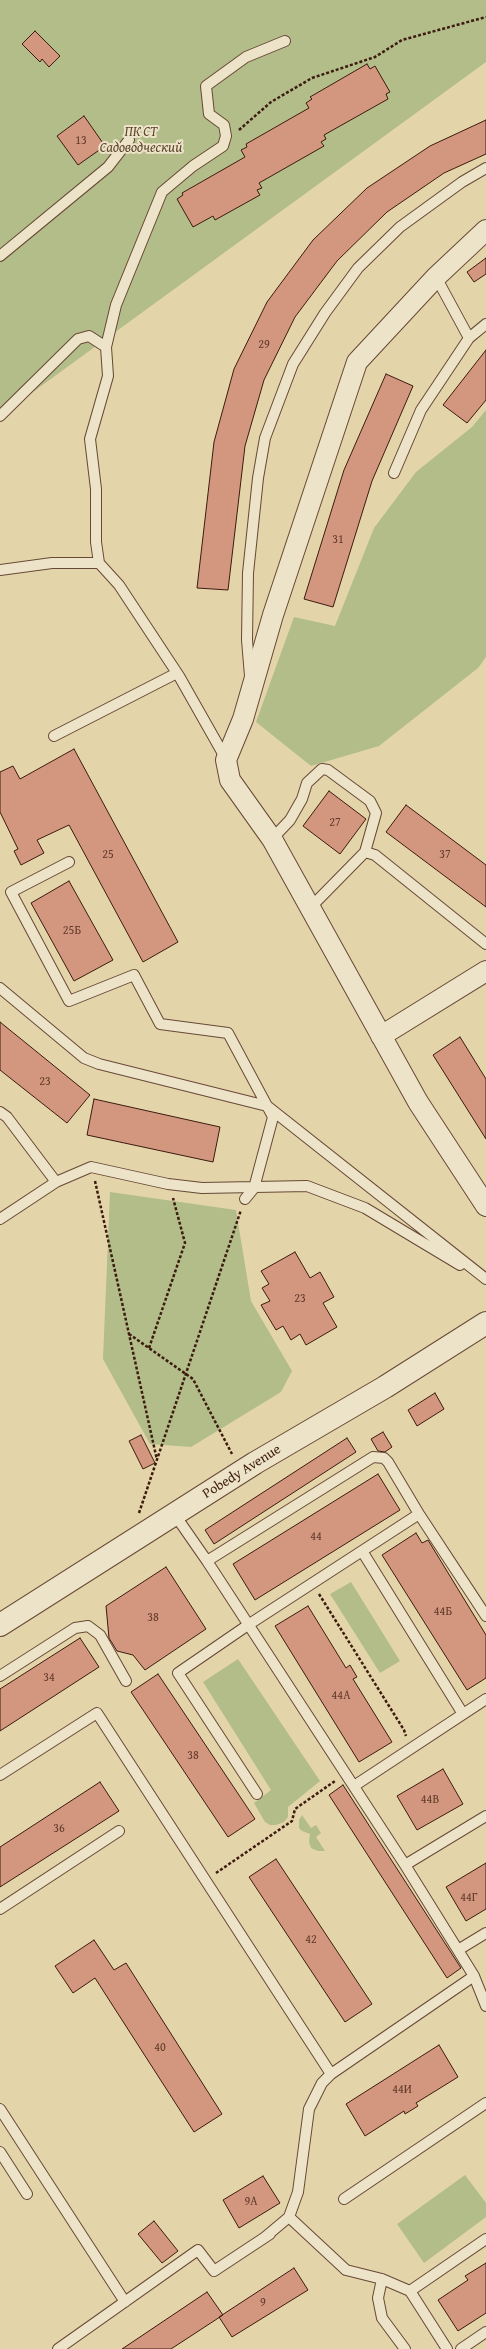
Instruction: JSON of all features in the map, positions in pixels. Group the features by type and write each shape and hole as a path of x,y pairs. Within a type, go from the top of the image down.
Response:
{"street":[{"path":"486,230 436,277 357,362 273,615 243,719 226,760 230,780 272,839 418,1102 486,1206"},
{"path":"381,1036 486,971"},
{"name":"Pobedy Avenue","path":"0,1625 255,1463 385,1387 486,1323"}],"lane":[{"path":"226,760 178,673 119,585 99,563 96,542 96,488 90,439 108,376 106,347 116,305 162,192 193,166 223,146 226,136 224,124 208,114 206,86 246,57 285,41"},
{"path":"0,256 108,167 129,140"},
{"path":"251,690 247,640 248,572 258,478 265,438 293,364 325,313 358,268 400,227 462,182 486,168"},
{"path":"436,277 469,338"},
{"path":"394,473 421,410 469,338 486,324"},
{"path":"0,416 78,339 89,336 106,347"},
{"path":"0,570 52,563 99,563"},
{"path":"54,736 178,673"},
{"path":"272,839 290,820 302,799 307,783 322,769 328,770 370,801 376,812 365,852 310,908"},
{"path":"365,852 374,855 486,944"},
{"path":"69,862 11,892 69,1001 134,975 160,1024 228,1033 273,1117 254,1188 244,1199"},
{"path":"0,988 84,1058 99,1064 267,1106 486,1280"},
{"path":"0,1112 6,1117 56,1182"},
{"path":"0,1219 56,1182 91,1167 168,1184 202,1188 307,1186 365,1208 486,1280"},
{"path":"207,1561 373,1457 384,1458 486,1616"},
{"path":"257,1794 178,1674 248,1625 419,1514"},
{"path":"175,1515 207,1561 405,1865 474,1976 486,2006"},
{"path":"362,1551 463,1714"},
{"path":"0,1676 74,1628 88,1626 100,1635 126,1681"},
{"path":"354,1786 486,1699"},
{"path":"0,1775 97,1713 331,2074"},
{"path":"405,1865 486,1816"},
{"path":"0,1909 118,1831"},
{"path":"458,1950 486,1932"},
{"path":"58,2349 198,2250 214,2271 266,2237 288,2217 298,2192 310,2109 322,2083 331,2074 474,1976"},
{"path":"344,2199 486,2103"},
{"path":"0,2109 125,2302"},
{"path":"0,2152 28,2194"},
{"path":"288,2217 346,2270 382,2279 410,2291 447,2349"},
{"path":"410,2291 486,2239"},
{"path":"382,2279 378,2298 382,2318 405,2349"},
{"path":"460,2349 486,2332"}],"path":[{"path":"226,136 233,135 271,102 312,78 375,57 402,40 486,17"},
{"path":"91,1167 157,1460"},
{"path":"149,1348 185,1243 168,1184"},
{"path":"139,1513 244,1199"},
{"path":"129,1334 193,1379 232,1454"},
{"path":"313,1584 404,1730 404,1742"},
{"path":"206,1880 292,1821 295,1809 346,1773"}],"green space":[{"name":"ПК СТ Садоводческий","path":"0,0 486,0 486,62 0,416"},
{"path":"486,410 486,657 478,668 379,746 311,766 256,722 294,617 335,626 374,528 416,472 472,427"},
{"path":"110,1192 236,1210 251,1301 292,1371 281,1392 191,1447 150,1444 103,1359"},
{"path":"351,1582 400,1661 380,1673 330,1594"},
{"path":"238,1659 320,1781 288,1807 288,1817 284,1822 276,1825 270,1825 265,1822 254,1803 271,1790 203,1682"},
{"path":"302,1815 311,1828 316,1825 321,1833 316,1837 325,1851 318,1851 311,1848 309,1842 310,1834 299,1828 299,1820"},
{"path":"465,2175 486,2203 486,2217 424,2263 397,2224"}],"building":[{"path":"35,31 60,56 49,67 42,59 40,62 22,44"},
{"path":"367,64 370,69 375,66 390,92 386,94 388,99 324,135 326,139 321,142 324,146 259,183 262,188 257,190 260,195 215,220 213,216 193,227 177,199 183,195 182,193 245,157 241,150 247,147 246,144 309,108 306,103 312,99 310,97"},
{"path":"84,116 105,146 78,165 57,136"},
{"path":"486,120 486,154 444,173 387,212 337,261 295,317 264,380 245,446 228,590 197,588 214,442 234,369 267,302 313,240 367,188 430,146"},
{"path":"486,258 486,274 474,282 467,272"},
{"path":"486,350 486,400 467,423 443,405"},
{"path":"386,374 413,386 372,481 333,607 304,599 344,470"},
{"path":"74,749 178,942 143,962 69,825 37,840 44,853 21,865 14,851 18,849 0,812 0,772 13,766 20,779"},
{"path":"329,791 366,819 340,854 303,826"},
{"path":"406,805 486,865 486,907 386,832"},
{"path":"69,881 113,960 74,981 31,903"},
{"path":"0,1022 90,1095 67,1123 0,1070"},
{"path":"460,1037 486,1079 486,1139 433,1055"},
{"path":"94,1099 220,1127 213,1162 87,1135"},
{"path":"295,1252 310,1278 320,1272 334,1297 323,1303 337,1327 306,1345 300,1334 291,1340 283,1326 276,1330 261,1305 270,1301 262,1288 269,1284 261,1271"},
{"path":"435,1393 444,1409 417,1426 408,1410"},
{"path":"383,1432 392,1447 385,1452 378,1451 371,1439"},
{"path":"141,1435 155,1463 143,1469 129,1441"},
{"path":"347,1438 356,1452 214,1544 205,1530"},
{"path":"378,1474 400,1510 255,1600 233,1564"},
{"path":"416,1533 422,1543 428,1540 486,1635 486,1678 467,1690 382,1555"},
{"path":"166,1567 206,1629 145,1670 133,1655 117,1651 109,1638 106,1606"},
{"path":"308,1606 346,1668 350,1665 357,1677 353,1679 392,1742 359,1762 275,1626"},
{"path":"80,1638 99,1667 0,1731 0,1689"},
{"path":"158,1674 255,1819 228,1837 131,1692"},
{"path":"443,1769 463,1804 417,1830 397,1796"},
{"path":"100,1782 119,1811 0,1887 0,1847"},
{"path":"343,1785 461,1968 447,1978 329,1795"},
{"path":"276,1859 372,2004 345,2022 249,1877"},
{"path":"486,1863 486,1909 466,1921 446,1887"},
{"path":"94,1940 114,1970 126,1963 222,2114 194,2132 95,1978 73,1993 55,1966"},
{"path":"439,2045 458,2077 416,2103 418,2106 405,2114 404,2111 365,2136 346,2104"},
{"path":"263,2176 280,2203 239,2228 223,2200"},
{"path":"154,2221 178,2251 162,2263 138,2234"},
{"path":"486,2263 486,2313 458,2331 438,2300 468,2280 465,2276"},
{"path":"294,2268 308,2290 232,2337 219,2317"},
{"path":"207,2292 223,2315 171,2349 122,2349"}]}
